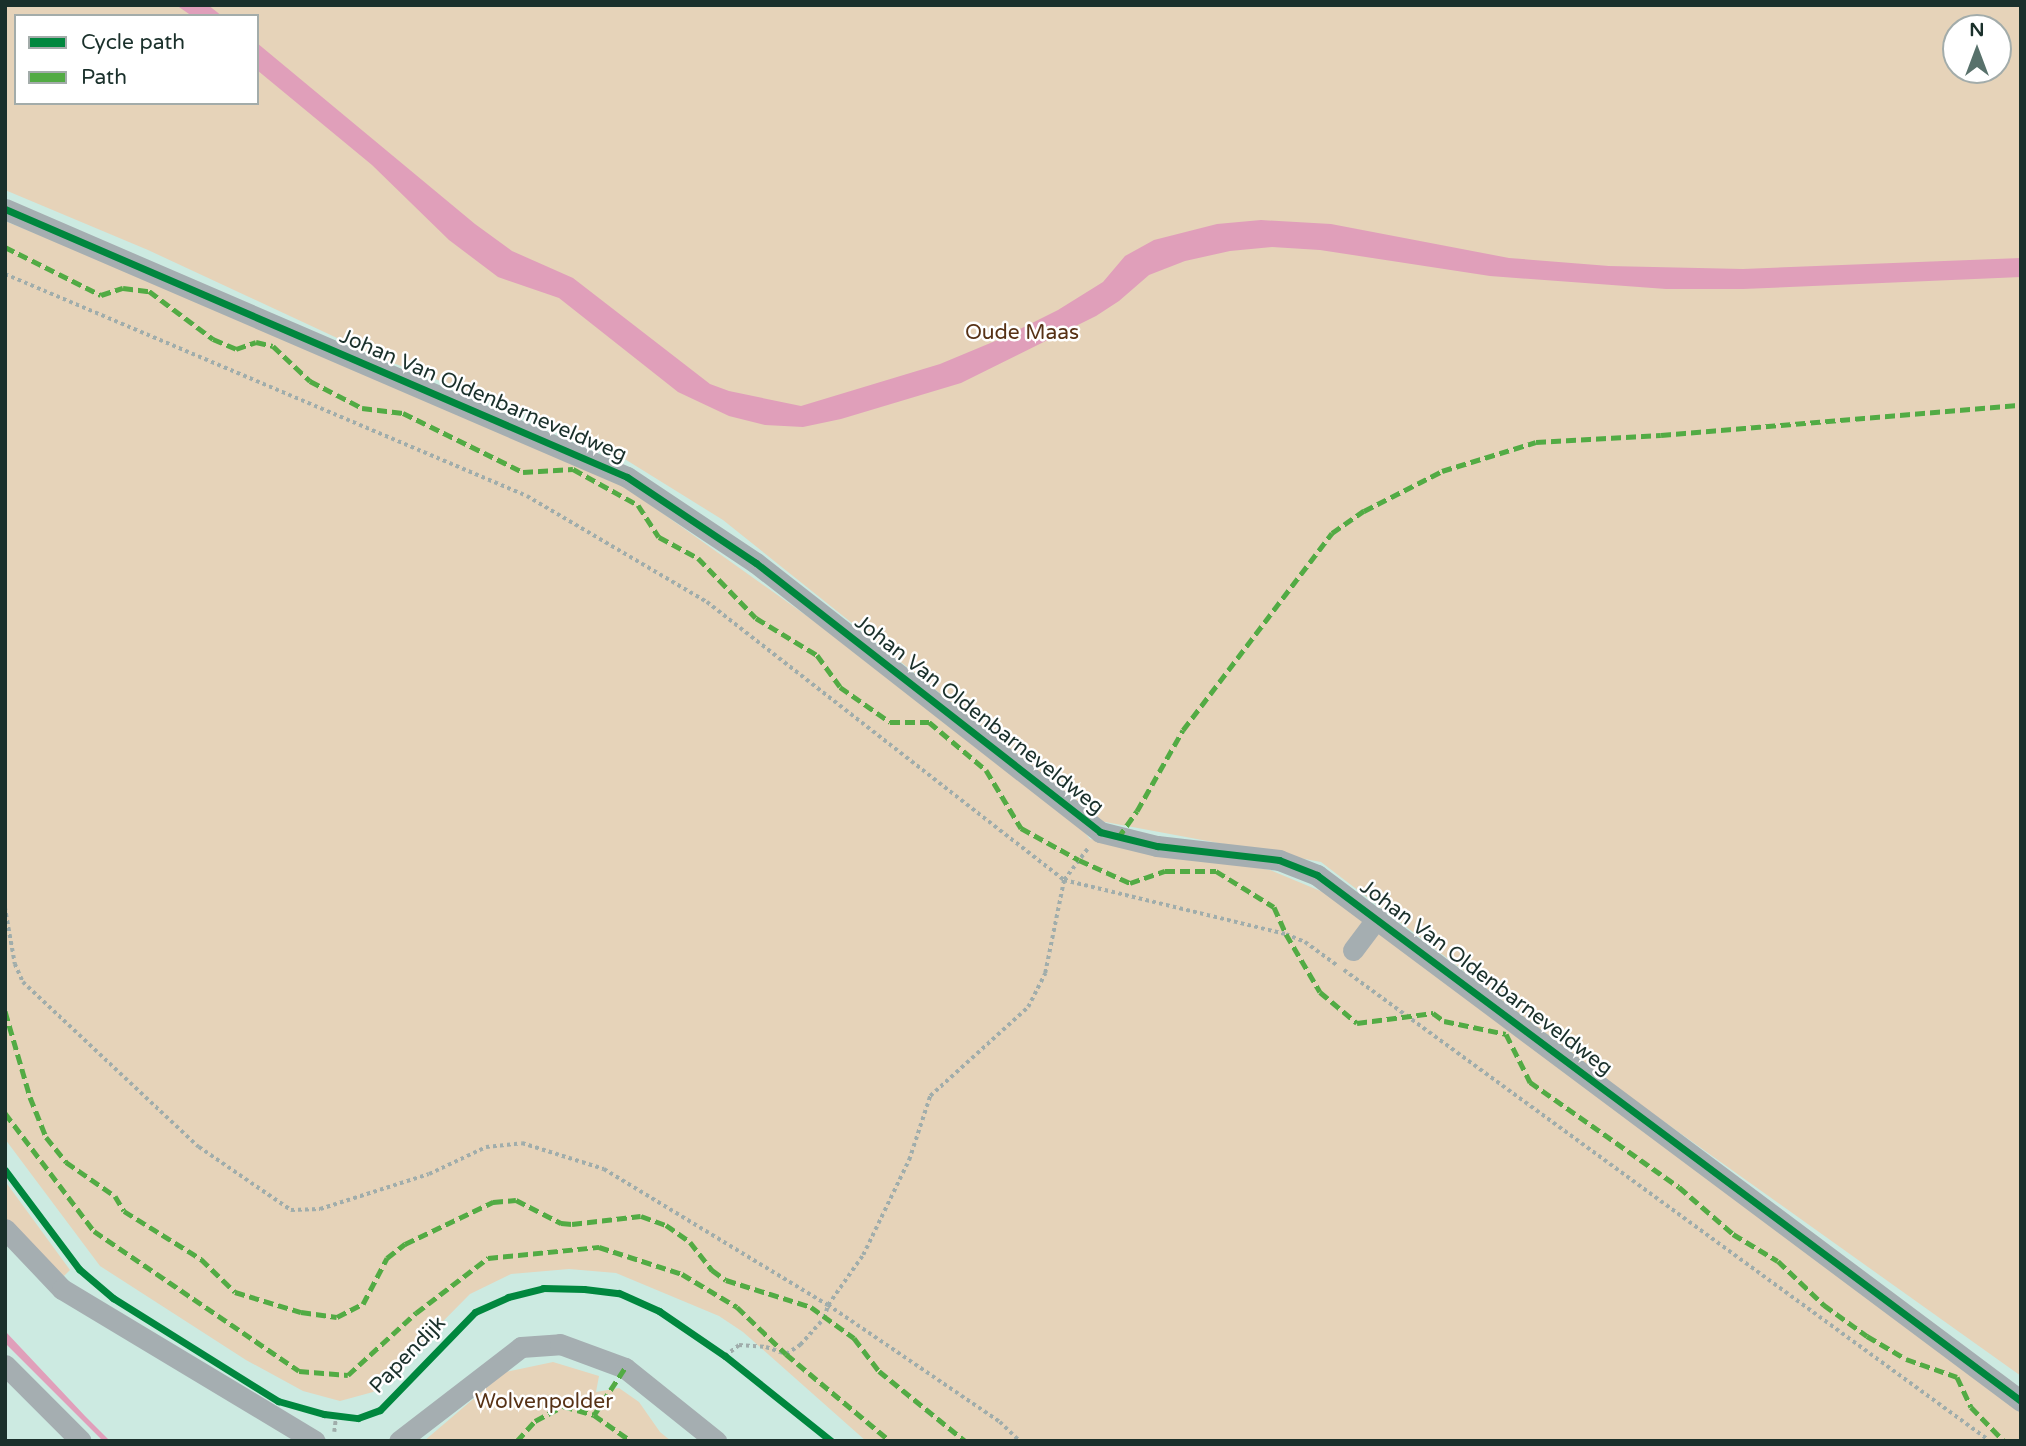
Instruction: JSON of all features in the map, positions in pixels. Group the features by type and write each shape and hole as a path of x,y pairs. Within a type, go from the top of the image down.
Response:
{"street":[{"name":"Johan Van Oldenbarneveldweg","path":"5,209 627,477 756,563 1100,832 1157,846 1279,860 1317,875 2021,1401"},
{"path":"1353,950 1377,918"},
{"path":"5,1228 62,1289 316,1441"},
{"path":"400,1441 521,1348 560,1344 625,1368 716,1441"},
{"path":"5,1365 81,1441"}],"path":[{"path":"5,274 527,496 707,602 1064,880 1286,934 1305,942 1990,1441"},
{"path":"725,1356 739,1345 766,1347 786,1354 800,1345 824,1318 828,1306 863,1255 909,1160 930,1096 1028,1007 1045,973 1064,880 1100,832"},
{"path":"5,908 15,964 23,982 200,1147 291,1210 320,1209 429,1174 486,1147 522,1143 604,1169 828,1306 1000,1422 1020,1441"},
{"path":"714,1349 736,1365"},
{"path":"324,1414 347,1417"},
{"path":"334,1441 336,1416"}],"green space":[{"name":"Oude Maas","path":"5,5 2021,5 2021,1376 1628,1096 1321,862 1100,821 723,520 615,453 514,409 380,358 148,250 5,190"},
{"path":"5,221 389,378 620,483 828,631 1080,827 1090,839 1270,870 1330,895 2021,1412 2021,1441 866,1441 743,1332 719,1316 616,1273 569,1269 511,1274 470,1294 373,1392 340,1401 303,1391 246,1360 100,1266 5,1139"},
{"path":"5,1181 70,1270 64,1276 5,1220"},
{"name":"Wolvenpolder","path":"553,1362 599,1376 596,1392 619,1388 639,1402 660,1432 671,1441 424,1441 505,1372"}],"shaded area":[{"path":"176,5 208,5 219,14 189,14"},
{"path":"259,45 475,224 512,251 573,278 710,384 729,391 801,406 940,364 1000,339 1058,310 1103,282 1125,256 1154,240 1217,224 1261,220 1331,224 1509,258 1609,266 1743,269 2021,258 2021,277 1743,289 1666,289 1490,276 1320,250 1272,247 1230,251 1185,261 1149,275 1119,301 1096,316 961,383 841,419 803,427 765,425 729,416 678,392 559,298 498,277 449,240 372,165 259,72"},
{"path":"5,1331 110,1441 103,1441 5,1343"}],"marked path":[{"path":"5,247 101,295 123,288 149,291 213,339 236,349 256,342 273,346 310,381 362,408 403,413 523,472 573,469 638,505 659,537 698,558 756,618 817,655 840,687 890,722 929,722 986,770 1021,828 1079,860 1130,883 1165,871 1216,871 1274,907 1286,934 1320,992 1357,1023 1433,1013 1444,1021 1506,1034 1530,1082 1679,1187 1733,1234 1778,1261 1824,1305 1867,1336 1906,1359 1957,1377 1971,1407 2004,1441"},
{"path":"1118,838 1137,811 1183,730 1332,533 1364,511 1442,471 1536,442 1661,435 2021,405"},
{"path":"5,1011 30,1097 46,1137 66,1162 115,1196 124,1211 201,1259 235,1292 301,1312 337,1317 363,1304 387,1258 405,1244 493,1202 516,1200 561,1223 641,1216 666,1225 690,1242 712,1270 726,1280 811,1307 854,1338 879,1371 965,1441"},
{"path":"5,1113 94,1231 299,1371 348,1375 416,1313 488,1258 599,1247 682,1274 737,1307 786,1354 890,1441"},
{"path":"594,1415 625,1368"},
{"path":"517,1441 535,1421 563,1406 594,1415 631,1441"}],"cycle path":[{"path":"5,209 627,477 756,563 1100,832 1157,846 1279,860 1317,875 2021,1401"},
{"name":"Papendijk","path":"5,1170 79,1269 113,1298 278,1401 324,1414 358,1418 380,1410 475,1312 508,1297 543,1288 584,1289 619,1293 659,1311 725,1356 831,1441"}]}
